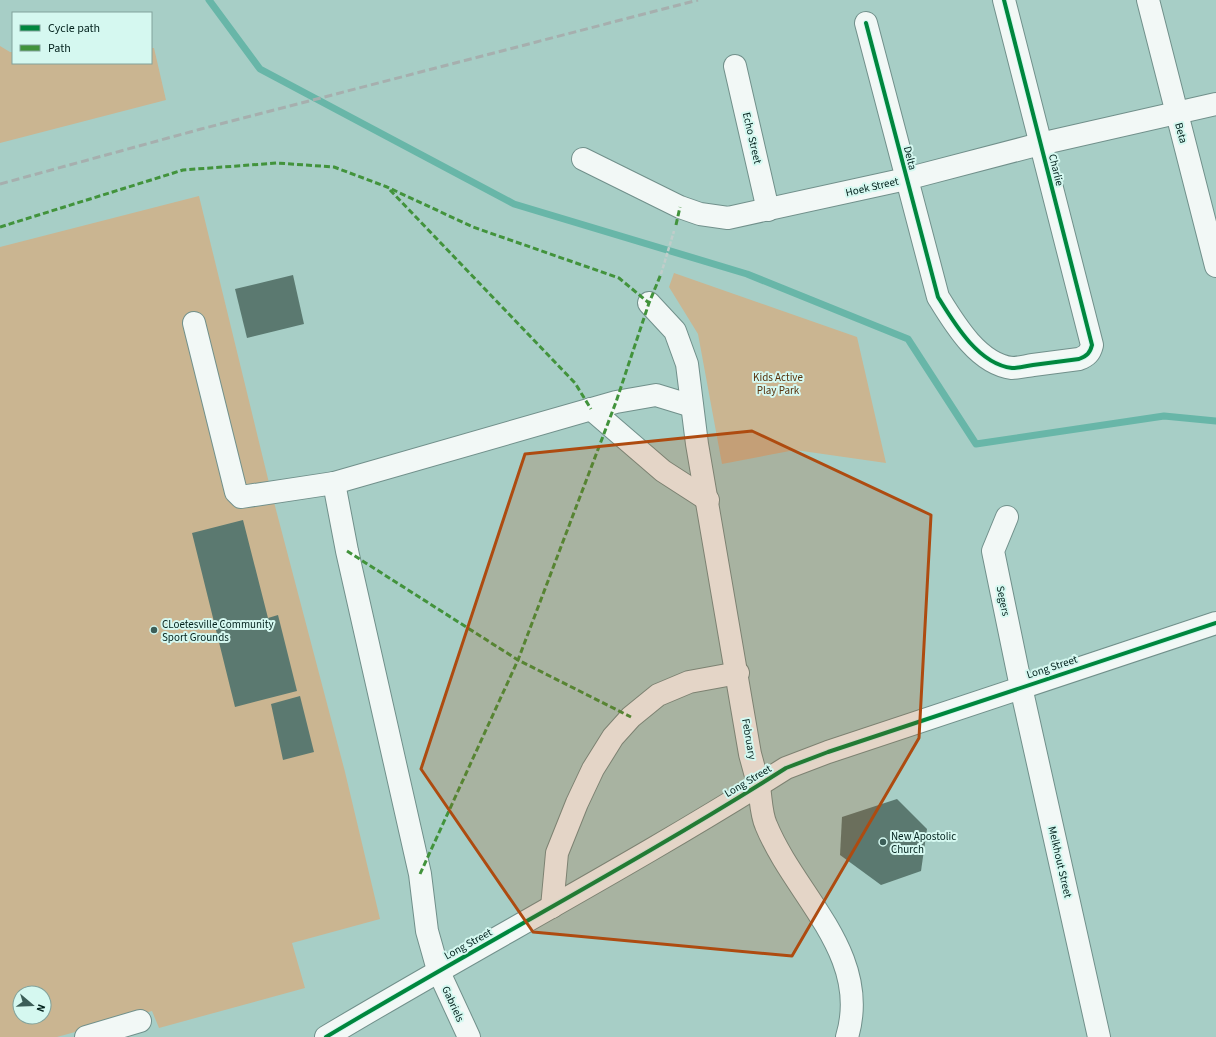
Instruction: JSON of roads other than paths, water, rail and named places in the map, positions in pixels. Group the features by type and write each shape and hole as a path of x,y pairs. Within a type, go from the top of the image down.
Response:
{"street":[{"name":"Charlie","path":"1004,0 1092,345"},
{"name":"Beta","path":"1148,0 1216,266"},
{"name":"Delta","path":"866,23 938,298 955,325 971,345 991,360 1012,368 1086,357 1090,352 1092,345"},
{"name":"Echo Street","path":"735,66 768,210"},
{"name":"Hoek Street","path":"583,159 680,207 700,214 728,218 906,179 1040,144 1216,104"},
{"name":"February","path":"649,303 675,331 687,364 697,444 738,673 750,754 765,824 845,960 852,988 852,1019 847,1037"},
{"path":"194,323 236,492 238,495 246,497 334,483 591,409 656,394 692,406"},
{"path":"591,409 663,471 708,500"},
{"name":"Gabriels","path":"334,483 347,551 420,874 428,931 438,970 469,1037"},
{"name":"Segers","path":"1006,517 993,551 1021,687"},
{"name":"Long Street","path":"326,1037 438,970 552,907 786,768 828,752 1216,623"},
{"path":"552,907 557,853 577,802 593,769 613,737 631,717 658,695 689,682 738,673"},
{"name":"Melkhout Street","path":"1021,687 1099,1037"},
{"path":"86,1037 140,1021"}],"waterway":[{"path":"209,0 260,69 514,204 747,274 908,339 976,444 1164,416 1216,421"}],"railway":[{"path":"0,184 201,129 698,0"}],"place":[{"name":"CLoetesville Community Sport Grounds","path":"154,630"},
{"name":"New Apostolic Church","path":"883,842"}],"park label":[{"name":"Kids Active Play Park","path":"778,383"}]}
